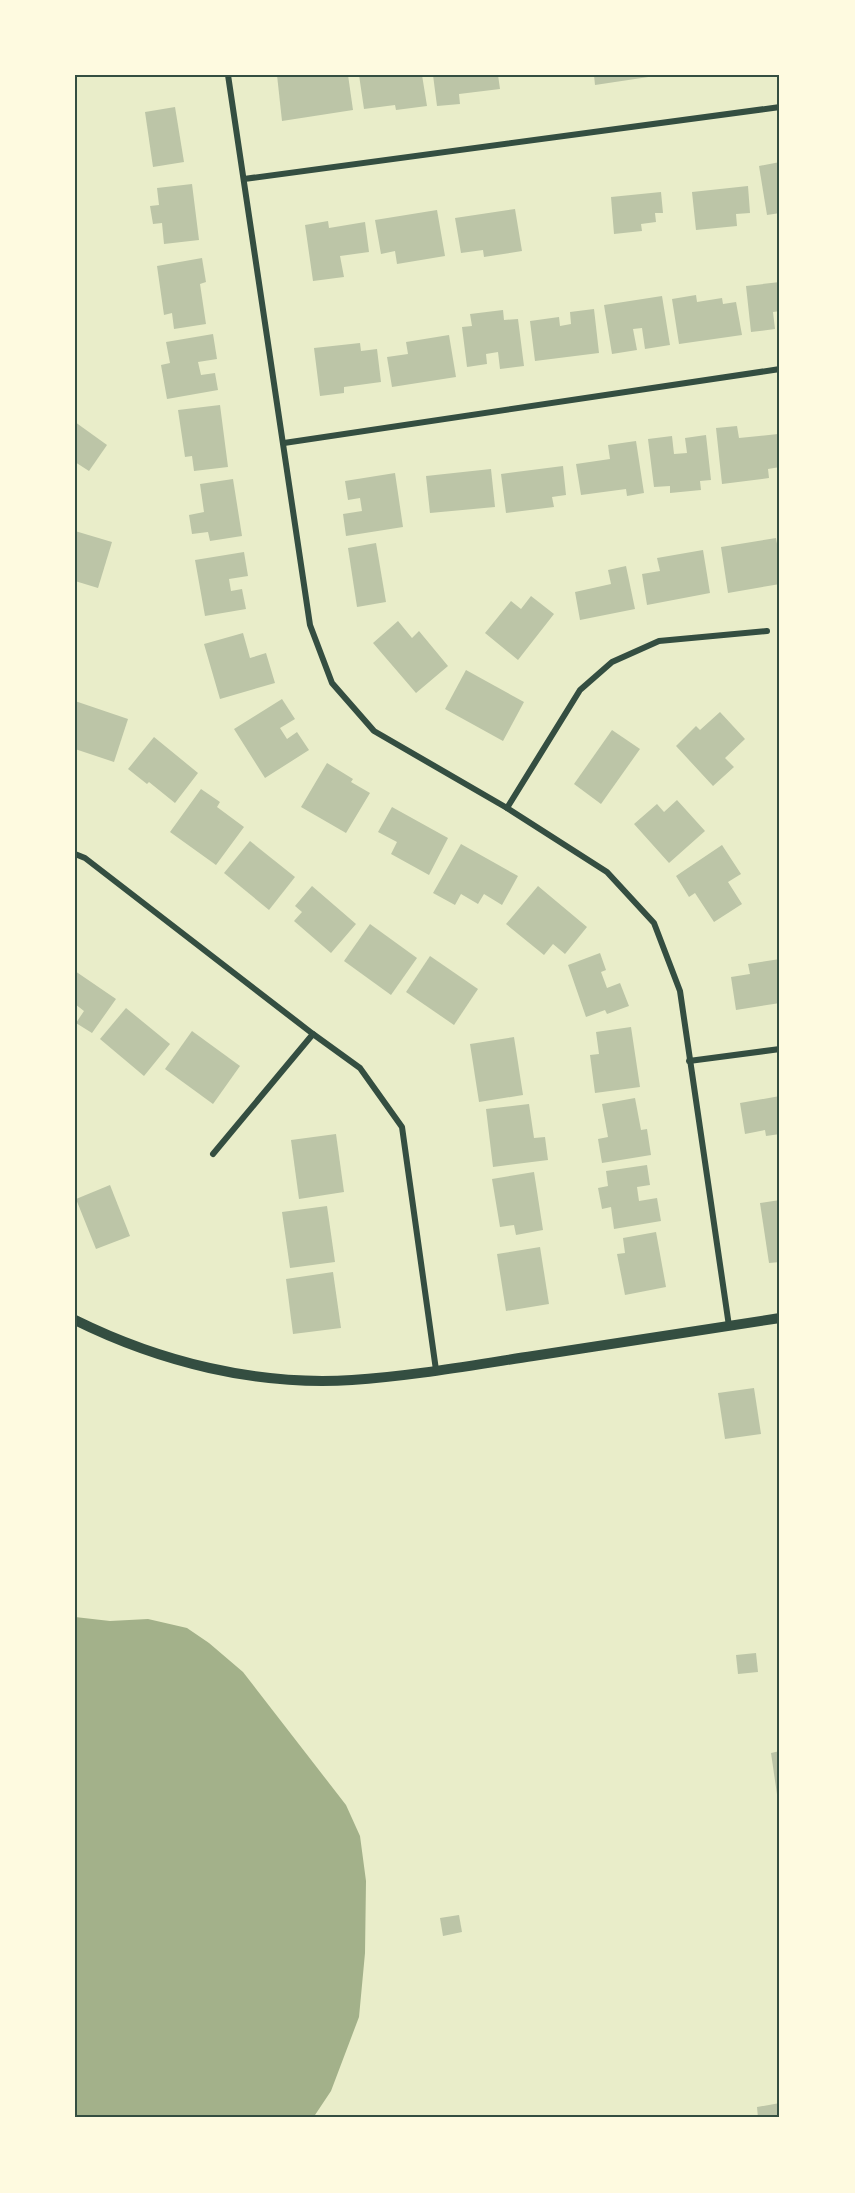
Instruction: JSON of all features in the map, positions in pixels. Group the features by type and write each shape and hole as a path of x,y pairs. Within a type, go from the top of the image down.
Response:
{"street":[{"path":"228,75 310,625 332,683 374,731 507,808 607,872 654,923 680,991 729,1326"},
{"path":"244,178 780,107"},
{"path":"284,443 780,369"},
{"path":"507,808 580,690 612,662 659,641 766,630"},
{"path":"75,854 85,858 360,1068 402,1127 436,1370"},
{"path":"213,1154 313,1034"},
{"path":"689,1061 780,1049"},
{"path":"75,1320 115,1340 204,1367 249,1375 302,1380 352,1380 436,1370 780,1318"}],"shaded area":[{"path":"75,1617 110,1621 148,1619 187,1628 209,1643 243,1672 346,1805 360,1836 366,1881 365,1953 359,2017 331,2091 313,2118 75,2118"}],"building":[{"path":"277,75 348,75 353,110 282,121"},
{"path":"359,75 422,75 427,106 396,110 395,105 364,109"},
{"path":"433,75 498,75 500,89 459,94 460,104 437,106"},
{"path":"594,75 655,75 655,76 595,85"},
{"path":"175,107 184,162 153,167 145,112"},
{"path":"780,162 780,213 767,215 759,166"},
{"path":"192,184 199,240 164,244 162,223 153,224 150,206 159,205 157,188"},
{"path":"748,186 750,213 736,214 737,226 696,230 692,192"},
{"path":"661,192 663,213 655,213 656,222 641,224 642,231 614,234 611,197"},
{"path":"515,209 522,251 484,257 483,250 461,253 455,218"},
{"path":"437,210 445,256 397,264 395,251 381,254 375,220"},
{"path":"328,221 329,228 365,222 369,252 340,256 344,277 313,281 305,225"},
{"path":"202,258 206,282 200,284 206,324 174,329 172,313 164,315 157,266"},
{"path":"780,282 780,311 773,312 775,329 751,332 746,286"},
{"path":"696,295 697,302 722,298 723,304 736,302 742,335 679,344 672,299"},
{"path":"662,296 670,345 645,349 642,328 633,329 637,350 612,354 604,305"},
{"path":"594,309 599,353 535,361 530,321 559,317 560,326 571,324 570,312"},
{"path":"503,310 504,320 518,319 524,366 500,369 498,352 486,354 487,364 467,367 462,327 472,326 470,314"},
{"path":"213,334 217,359 198,362 201,375 215,373 218,390 167,399 161,365 170,363 166,342"},
{"path":"449,335 456,377 392,387 387,357 408,354 406,342"},
{"path":"360,343 361,351 377,349 381,382 344,387 344,393 320,396 314,348"},
{"path":"220,405 228,467 194,471 192,456 185,457 178,410"},
{"path":"75,422 107,445 89,471 75,462"},
{"path":"737,426 739,438 778,434 780,467 768,469 769,478 722,484 716,428"},
{"path":"706,435 711,480 700,481 701,490 670,493 670,486 654,487 648,439 672,436 674,454 687,453 685,438"},
{"path":"636,441 644,493 627,496 626,489 581,495 576,464 610,459 608,445"},
{"path":"563,466 566,495 552,497 554,507 506,513 501,474"},
{"path":"491,469 495,507 430,513 426,476"},
{"path":"395,473 403,527 346,536 343,514 362,511 360,498 348,500 345,481"},
{"path":"233,479 242,536 210,541 208,532 192,534 189,515 204,512 200,484"},
{"path":"75,531 112,542 98,588 75,581"},
{"path":"776,538 780,561 780,584 728,593 721,547"},
{"path":"376,543 386,602 357,607 348,548"},
{"path":"703,550 710,593 647,605 642,574 660,571 657,558"},
{"path":"244,552 248,576 229,579 231,591 242,589 246,609 205,616 195,560"},
{"path":"626,566 635,609 580,620 575,592 611,584 608,570"},
{"path":"531,596 554,614 518,660 485,633 511,601 521,609"},
{"path":"398,621 412,638 419,631 448,666 416,693 373,643"},
{"path":"243,633 250,658 266,653 275,683 220,699 204,644"},
{"path":"466,670 524,702 503,741 445,709"},
{"path":"282,699 295,719 280,728 287,739 297,732 309,750 265,778 234,729"},
{"path":"75,701 128,719 114,762 75,749"},
{"path":"720,712 745,739 725,758 734,767 713,786 676,746 696,726 700,730"},
{"path":"612,730 640,749 601,804 574,784"},
{"path":"154,737 198,773 175,803 128,769"},
{"path":"327,763 353,779 351,782 370,793 346,833 301,807"},
{"path":"201,789 220,802 217,807 244,827 216,865 170,832"},
{"path":"677,800 705,831 669,863 634,824 657,804 664,812"},
{"path":"392,807 448,838 429,875 391,854 397,842 378,832"},
{"path":"250,841 295,877 269,910 224,873"},
{"path":"461,844 518,876 502,905 484,894 478,904 461,894 455,905 433,893"},
{"path":"722,845 741,874 728,882 742,904 714,922 695,893 689,897 676,876"},
{"path":"312,886 356,924 331,953 294,921 302,912 295,906"},
{"path":"538,886 587,927 565,954 553,944 544,955 506,924"},
{"path":"370,924 417,958 391,995 344,961"},
{"path":"600,953 606,970 601,972 607,988 620,983 629,1006 607,1014 605,1010 586,1017 568,965"},
{"path":"430,956 478,989 454,1025 406,992"},
{"path":"780,959 780,1003 736,1010 731,977 750,974 748,964"},
{"path":"75,971 116,999 92,1033 76,1023 84,1011 75,1004"},
{"path":"126,1008 170,1044 144,1076 100,1039"},
{"path":"631,1027 640,1087 595,1093 590,1055 599,1054 596,1032"},
{"path":"192,1031 240,1066 213,1104 165,1069"},
{"path":"514,1037 523,1095 479,1102 470,1044"},
{"path":"780,1096 780,1134 766,1136 765,1130 745,1134 740,1103"},
{"path":"635,1098 641,1130 647,1129 651,1155 602,1163 598,1139 608,1137 602,1104"},
{"path":"529,1104 534,1138 545,1137 548,1160 493,1167 486,1109"},
{"path":"336,1134 344,1192 299,1199 291,1140"},
{"path":"647,1165 650,1185 637,1187 639,1201 657,1198 661,1221 614,1229 611,1207 602,1209 598,1188 608,1186 606,1171"},
{"path":"534,1172 543,1230 516,1235 514,1225 500,1227 492,1179"},
{"path":"110,1185 130,1236 96,1249 76,1199"},
{"path":"780,1200 780,1262 769,1263 760,1203"},
{"path":"327,1206 335,1262 290,1268 282,1212"},
{"path":"656,1232 666,1287 625,1295 617,1254 625,1253 623,1238"},
{"path":"540,1247 549,1304 506,1311 497,1254"},
{"path":"333,1272 341,1328 293,1334 286,1279"},
{"path":"754,1388 761,1434 725,1439 718,1393"},
{"path":"756,1653 758,1672 738,1674 736,1655"},
{"path":"780,1751 780,1807 779,1808 771,1753"},
{"path":"459,1915 462,1932 443,1936 440,1918"},
{"path":"780,2103 780,2118 758,2118 757,2107"}]}
